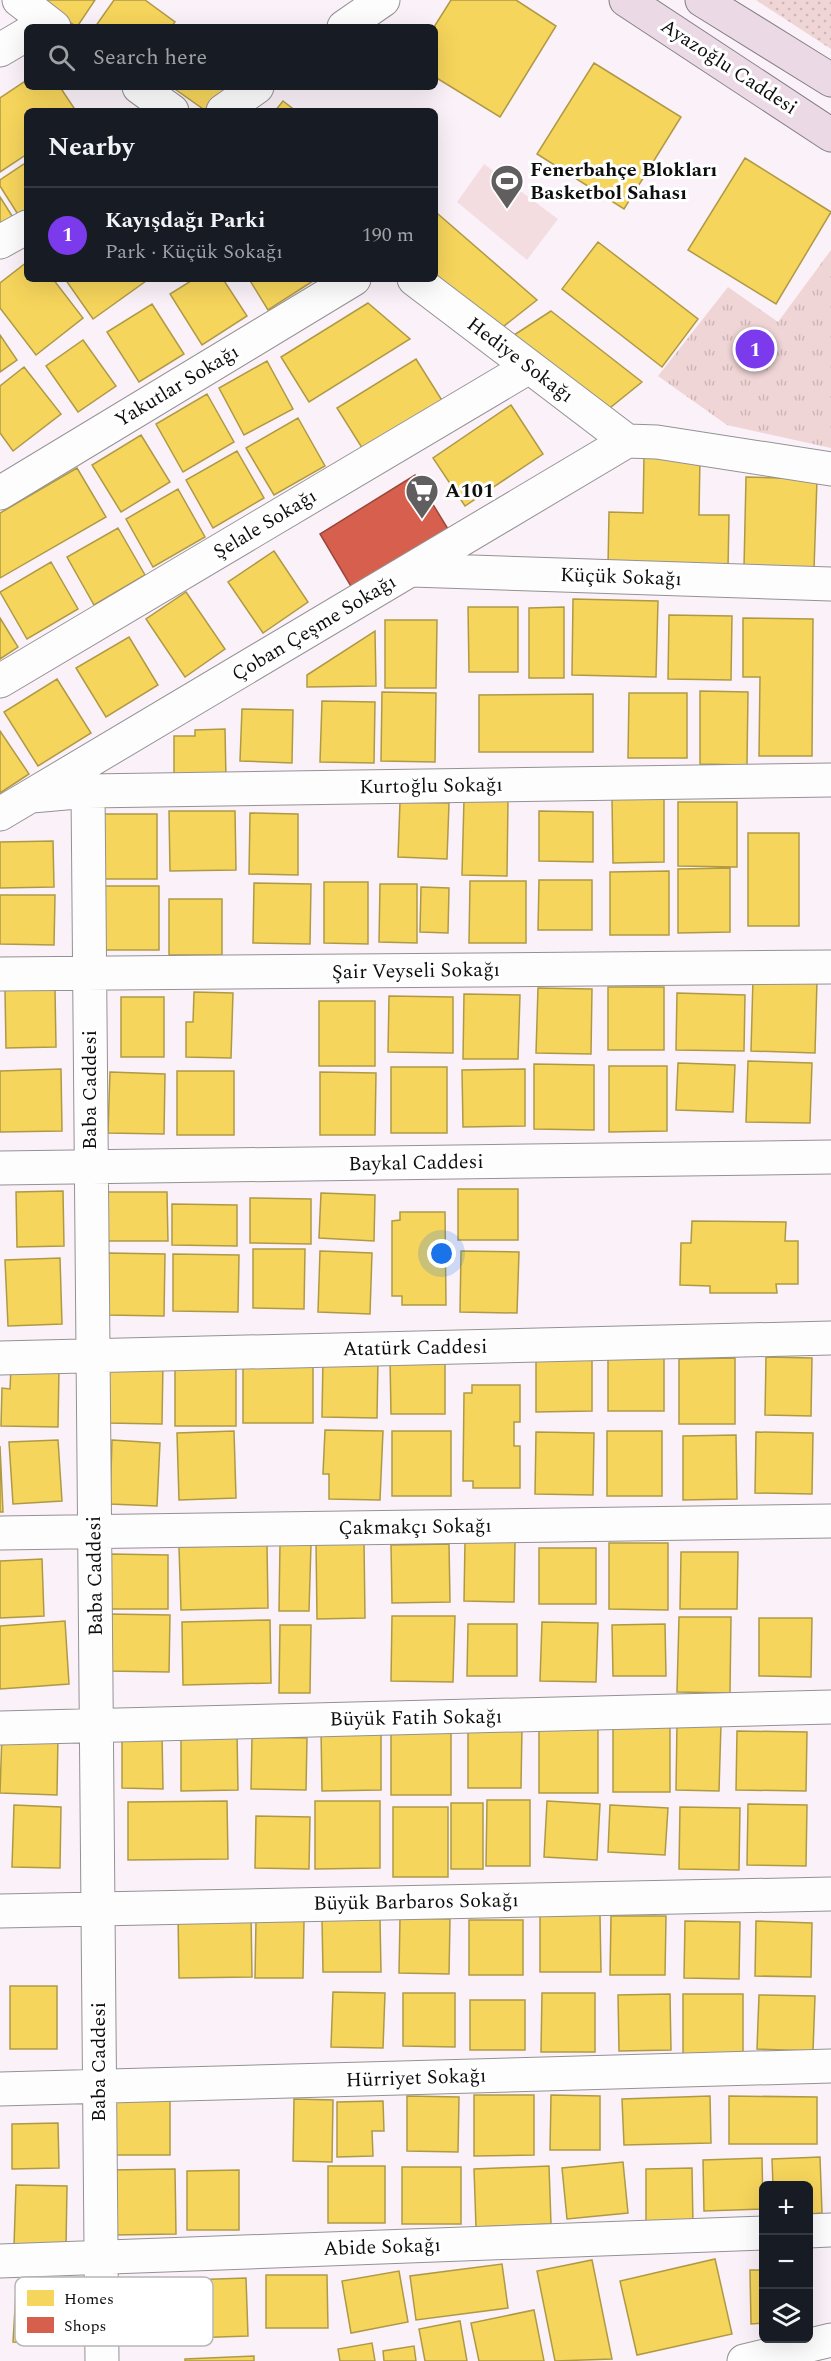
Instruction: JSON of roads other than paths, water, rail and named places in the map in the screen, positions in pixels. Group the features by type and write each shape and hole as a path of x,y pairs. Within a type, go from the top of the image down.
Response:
{"main road":[{"name":"Ayazoğlu Caddesi","path":"626,0 831,135"},
{"path":"702,0 831,80"}],"street":[{"path":"19,0 39,24"},
{"path":"348,24 383,0"},
{"path":"0,50 24,37"},
{"path":"143,90 168,108"},
{"path":"227,108 253,90"},
{"path":"0,243 24,229"},
{"name":"Yakutlar Sokağı","path":"0,493 349,282"},
{"name":"Hediye Sokağı","path":"418,282 529,367 642,442"},
{"name":"Şelale Sokağı","path":"0,681 529,367"},
{"path":"642,442 831,469"},
{"name":"Çoban Çeşme Sokağı","path":"0,814 412,570 642,442"},
{"name":"Küçük Sokağı","path":"412,570 831,584"},
{"name":"Kurtoğlu Sokağı","path":"32,796 88,791 831,780"},
{"name":"Baba Caddesi","path":"88,791 101,2277"},
{"name":"Şair Veyseli Sokağı","path":"0,974 831,967"},
{"name":"Baykal Caddesi","path":"0,1168 831,1157"},
{"name":"Atatürk Caddesi","path":"0,1358 831,1338"},
{"name":"Çakmakçı Sokağı","path":"0,1533 831,1521"},
{"name":"Büyük Fatih Sokağı","path":"0,1728 831,1707"},
{"name":"Büyük Barbaros Sokağı","path":"0,1911 831,1894"},
{"name":"Hürriyet Sokağı","path":"0,2089 831,2067"},
{"path":"813,2231 831,2230"},
{"name":"Abide Sokağı","path":"0,2261 759,2233"},
{"path":"744,2361 831,2340"},
{"name":"Baba Caddesi","path":"102,2346 102,2361"}],"place":[{"name":"Fenerbahçe Blokları Basketbol Sahası","path":"507,210"},
{"name":"Kayışdağı Parki","path":"755,349"},
{"name":"A101","path":"422,520"}]}
